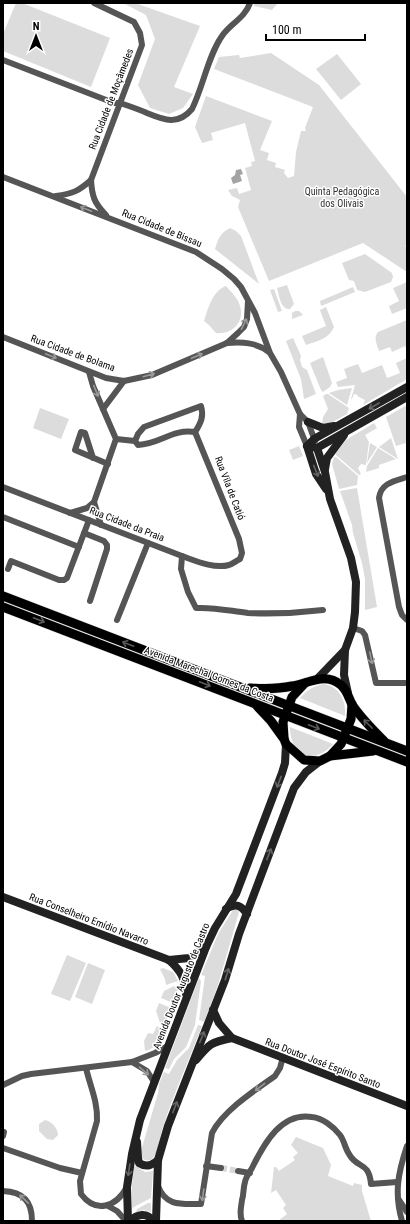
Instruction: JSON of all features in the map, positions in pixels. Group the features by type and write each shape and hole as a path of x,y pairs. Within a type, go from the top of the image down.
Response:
{"main road":[{"path":"307,446 314,439 407,387"},
{"path":"307,446 317,448 407,397"},
{"path":"308,422 323,428 340,425"},
{"path":"325,472 327,458 348,430"},
{"name":"Rua Cidade de Bissau","path":"307,446 316,474 328,493 352,558 354,570 356,600 353,628 345,650 344,675 348,693"},
{"name":"Rua Cidade de Bissau","path":"317,448 325,472 328,493"},
{"name":"Avenida Marechal Gomes da Costa","path":"3,596 407,751"},
{"name":"Avenida Marechal Gomes da Costa","path":"3,607 407,762"},
{"name":"Rua Cidade de Bissau","path":"318,678 345,650"},
{"path":"238,687 273,689 305,683 318,678 326,678 342,686 348,693 352,704 361,718 386,742"},
{"path":"285,742 283,722 285,715 292,697 305,683"},
{"path":"254,703 271,721 285,742 304,760 320,761"},
{"path":"330,756 341,744 344,738 351,719 352,704"},
{"name":"Avenida Doutor Augusto de Castro","path":"128,1221 127,1187 137,1132 154,1082 206,947 215,928 236,894 282,773 285,763 285,742"},
{"path":"154,1221 158,1160 168,1126 225,980 247,914 294,788 306,772 320,761 330,756 376,751"},
{"name":"Rua Conselheiro Emídio Navarro","path":"3,897 169,960 179,970 184,978 186,997"},
{"path":"226,909 235,905 243,908 247,914"},
{"name":"Rua Conselheiro Emídio Navarro","path":"169,960 189,958 206,947"},
{"name":"Rua Doutor José Espírito Santo","path":"213,1010 219,1023 232,1038 407,1106"},
{"path":"192,1065 214,1041 232,1038"},
{"path":"137,1132 139,1163 147,1166 158,1160"},
{"path":"128,1221 135,1216 142,1214 149,1216 154,1221"}],"street":[{"name":"Rua Cidade de Moçâmedes","path":"91,180 142,45 140,33 134,22 104,5 94,3"},
{"path":"3,60 114,103 120,103 167,120 176,120 185,116 194,105 221,38 227,30 243,16 250,3"},
{"name":"Rua Cidade de Bissau","path":"3,177 196,252 211,260 234,279 248,299 255,313 270,353 281,372 300,414 308,422 317,448"},
{"path":"54,196 69,195 82,189 91,180"},
{"path":"91,180 92,194 97,206 108,217"},
{"name":"Rua Cidade de Bolama","path":"3,337 89,372 106,378 124,381 152,374 226,343 244,326 247,319 248,299"},
{"name":"Rua Cidade de Bolama","path":"226,343 243,342 256,344 263,347 270,353"},
{"path":"70,513 87,508 94,502 116,440 89,372"},
{"path":"103,409 124,381"},
{"path":"116,440 135,441 138,445 150,445 177,432 185,430 195,432 199,427 203,416 200,406 144,427 138,434 135,441"},
{"name":"Rua Cidade de Bissau","path":"300,414 299,427 307,446"},
{"name":"Rua Vila de Catió","path":"195,432 239,539 242,553"},
{"path":"93,458 108,464"},
{"path":"407,477 391,482 383,487 379,498 399,607 402,615 407,620"},
{"name":"Rua Cidade da Praia","path":"3,487 182,556 218,566 229,565 240,559 242,553"},
{"path":"94,502 101,525"},
{"path":"3,517 79,548"},
{"path":"8,569 11,561 59,580 64,580 67,578 89,520"},
{"path":"84,534 104,541 108,549 90,601"},
{"path":"117,620 148,543"},
{"path":"182,556 181,569 188,592 196,608 210,607 273,614 323,610"},
{"path":"353,628 362,631 365,636 376,683 407,683"},
{"path":"3,1085 22,1076 31,1074 132,1062 168,1046"},
{"path":"157,1183 164,1197 171,1201 178,1204 201,1204 212,1133 220,1119 275,1076 280,1068 283,1057"},
{"path":"132,1062 147,1072 154,1082"},
{"path":"86,1068 96,1103 97,1121 82,1173 80,1187 81,1194 91,1204 108,1206 117,1211 128,1221"},
{"path":"242,1221 240,1212 245,1182 268,1140 280,1126 290,1118 306,1116 318,1118 329,1124 340,1135 352,1159 365,1167 368,1171 371,1184 397,1182"},
{"path":"402,1221 397,1182 400,1166 407,1146"},
{"path":"3,1148 60,1168 82,1173"},
{"path":"206,1166 221,1168"},
{"path":"238,1171 250,1172"},
{"path":"108,1206 116,1202 122,1196 127,1187"},
{"path":"3,1191 10,1191 21,1195 28,1202 32,1214 32,1221"},
{"path":"398,1198 407,1212"}],"green space":[{"path":"16,3 22,3 110,38 91,87 3,51 3,34"},
{"path":"123,3 135,3 200,26 174,87 193,94 183,108 169,114 150,108 138,85 155,39 146,15"},
{"path":"255,3 278,3 272,10 254,6"},
{"name":"Quinta Pedagógica dos Olivais","path":"271,53 319,85 407,197 407,244 405,246 407,248 407,272 363,243 269,281 238,207 240,200 232,196 228,190 237,188 239,194 251,190 245,168 252,166 251,162 255,161 245,123 211,133 213,140 202,143 195,127 206,96 272,121 260,150 269,153 267,160 276,163 275,167 285,170 284,173 288,178 294,176 296,152 301,131 306,131 305,128 313,107 214,69 219,57 239,55 240,58"},
{"path":"337,54 361,84 341,100 316,69"},
{"path":"230,228 241,236 259,284 215,249 220,237"},
{"path":"365,254 392,273 393,277 391,282 365,292 357,290 354,281 349,280 342,263"},
{"path":"407,282 407,308 392,314 389,306 399,301 393,288"},
{"path":"287,285 294,304 290,309 287,309 282,305 277,288"},
{"path":"226,286 238,300 241,317 239,322 232,330 216,333 204,321 214,296 221,288"},
{"path":"353,287 355,292 321,306 320,301"},
{"path":"274,289 282,311 278,312 270,290"},
{"path":"326,307 334,327 332,331 326,337 306,345 302,336 326,326 320,310"},
{"path":"299,311 303,315 292,319 292,313"},
{"path":"407,320 407,351 405,346 392,352 390,347 379,351 376,343 378,332"},
{"path":"293,338 301,356 300,360 302,367 307,370 316,394 304,399 301,379 286,341"},
{"path":"323,357 332,383 330,387 323,392 310,363"},
{"path":"407,358 407,379 363,405 365,400 357,396 358,395 354,394 351,399 355,385 338,387 336,382 347,378 344,369 358,364 362,373 382,365 387,378 400,373 396,363"},
{"path":"352,388 347,405 329,393 338,390"},
{"path":"326,394 349,408 347,414 331,423 322,424 323,417 328,409 323,396"},
{"path":"407,405 406,443 396,446 386,417"},
{"path":"40,408 69,419 61,439 33,428"},
{"path":"374,423 377,428 365,435 369,442 366,465 361,464 358,468 361,474 359,475 336,455 336,453 346,440"},
{"path":"391,438 398,459 379,447"},
{"path":"370,443 377,447 367,463"},
{"path":"299,446 303,456 293,460 289,450"},
{"path":"378,448 396,459 379,465 379,468 366,472 367,466"},
{"path":"334,457 336,457 358,476 357,485 339,489 332,464"},
{"path":"357,488 377,607 365,610 365,579 362,563 352,525 340,491"},
{"path":"324,684 338,691 343,700 345,716 300,698 310,689"},
{"path":"290,727 333,744 326,751 318,755 304,755 294,745"},
{"path":"236,909 239,912 218,985 204,1022 199,1020 205,976 201,975 218,934 233,910"},
{"path":"67,955 86,963 70,1001 51,994"},
{"path":"88,963 105,970 92,1004 75,997"},
{"path":"163,968 173,972 178,981 166,985 160,969"},
{"path":"199,978 201,981 195,1025 186,1047 174,1059 169,1069 165,1068"},
{"path":"174,986 178,989 173,1003 161,998 164,991"},
{"path":"159,1003 171,1008 166,1021 160,1023 156,1011"},
{"path":"198,1025 202,1026 167,1114 156,1153 151,1160 145,1160 141,1157 141,1151 158,1093 159,1084 164,1072 169,1074 177,1060 189,1048"},
{"path":"157,1026 160,1028 162,1035 159,1041 151,1049 145,1051 144,1041 148,1033 153,1034"},
{"path":"45,1120 52,1123 57,1130 58,1135 53,1140 47,1139 39,1131 39,1124"},
{"path":"296,1137 323,1148 331,1165 328,1176 353,1186 354,1183 362,1185 362,1191 371,1221 278,1221 287,1214 283,1208 286,1205 276,1190 271,1193 274,1167 276,1167 279,1171 295,1160 293,1157 298,1153 291,1145"},
{"path":"136,1166 145,1172 153,1171 151,1198 132,1208 132,1185 134,1167"},
{"path":"151,1203 151,1212 144,1210 136,1212 137,1209"}],"shaded area":[{"path":"241,169 243,174 240,175 242,181 233,184 231,178 235,175 236,170"}],"tunnel":[{"path":"221,1168 238,1171"}]}
